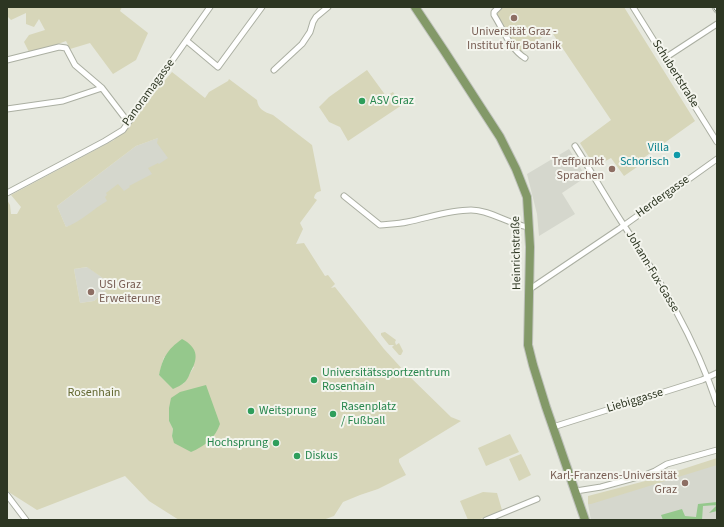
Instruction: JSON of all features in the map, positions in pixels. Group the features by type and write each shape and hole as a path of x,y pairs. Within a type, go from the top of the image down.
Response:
{"main road":[{"name":"Heinrichstraße","path":"415,7 473,94 510,156 526,197 530,227 528,345 533,365 585,520"}],"street":[{"name":"Panoramagasse","path":"7,193 123,130 210,7"},
{"path":"187,41 218,67 262,7"},
{"path":"274,70 308,37 316,17 328,7"},
{"path":"499,7 494,12 494,15 512,46 525,58"},
{"name":"Schubertstraße","path":"633,7 717,142"},
{"path":"665,58 717,24"},
{"path":"7,60 59,47 66,48 75,65 102,88 128,122"},
{"path":"7,109 63,101 102,88"},
{"name":"Johann-Fux-Gasse","path":"575,146 672,302 708,377 717,404"},
{"name":"Herdergasse","path":"530,290 717,159"},
{"path":"344,196 380,225 407,222 447,213 471,210 486,213 521,226 530,227"},
{"name":"Liebiggasse","path":"553,426 702,380 717,373"},
{"path":"576,491 602,487 645,475 667,464 717,450"},
{"path":"7,495 26,520"},
{"path":"486,520 537,499"}],"shaded area":[{"path":"174,132 201,186 66,227 57,206 136,146"},
{"path":"569,149 586,177 562,193 575,214 539,236 537,214 527,174"},
{"name":"USI Graz Erweiterung","path":"88,267 104,279 113,283 94,301 80,303 74,269"},
{"path":"182,339 191,345 194,349 196,357 194,366 186,381 173,389 159,375 166,354"},
{"path":"206,385 220,424 209,441 191,452 174,443 172,436 173,429 169,421 171,398 180,392"},
{"name":"Karl-Franzens-Universität Graz","path":"717,463 717,520 591,520 588,504"},
{"path":"717,502 717,505 703,506 702,520 663,520 661,515 682,509 685,516 696,517 698,504"},
{"path":"717,505 717,511 709,513"}],"green space":[{"path":"7,7 122,7 120,11 148,33 136,60 113,74 90,43 70,49 66,41 45,49 29,52 24,42 29,35 45,30 39,19 34,27 26,24 26,13 11,20 7,16"},
{"path":"502,7 624,7 695,121 635,164 637,167 624,176 611,158 595,167 580,143 611,120 551,31 520,53 494,13"},
{"name":"ASV Graz","path":"367,70 386,96 393,92 402,105 348,141 340,127 329,122 319,107 329,97"},
{"name":"Rosenhain","path":"172,72 205,98 209,92 229,79 257,100 262,110 273,115 312,145 321,191 315,194 314,198 317,200 300,223 303,229 296,244 304,243 325,276 328,275 335,284 331,288 335,287 384,349 405,372 451,417 461,421 399,459 399,462 406,475 378,489 343,502 334,516 323,520 179,520 149,501 125,476 37,510 7,491 7,200 10,205 11,214 17,214 21,207 11,195 114,140","holes":["158,138 157,143 168,158 159,164 158,163 148,168 152,174 129,186 130,187 124,191 118,184 106,193 107,195 105,197 107,201 77,222 66,227 57,206 136,146","87,267 104,279 113,283 94,301 80,303 74,269","164,357 194,367 184,383 173,388 159,375","169,408 191,452 172,436 173,429 169,421"]},
{"path":"385,332 396,340 396,345 399,343 403,351 401,355 399,355 392,347 394,345 389,345 381,335 381,333"},
{"path":"510,434 519,452 486,466 478,448"},
{"path":"521,454 531,475 519,481 509,459"},
{"path":"717,458 717,465 588,504 588,496 649,480"},
{"path":"483,492 497,493 502,510 478,520 468,520 460,501"}],"tram line":[{"path":"713,7 717,13"}],"place":[{"name":"Universität Graz - Institut für Botanik","path":"514,18"},
{"name":"ASV Graz","path":"362,101"},
{"name":"Villa Schorisch","path":"677,155"},
{"name":"Treffpunkt Sprachen","path":"612,169"},
{"name":"USI Graz Erweiterung","path":"91,292"},
{"name":"Universitätssportzentrum Rosenhain","path":"314,380"},
{"name":"Weitsprung","path":"251,411"},
{"name":"Rasenplatz / Fußball","path":"333,414"},
{"name":"Hochsprung","path":"276,443"},
{"name":"Diskus","path":"297,456"},
{"name":"Karl-Franzens-Universität Graz","path":"685,483"}]}
